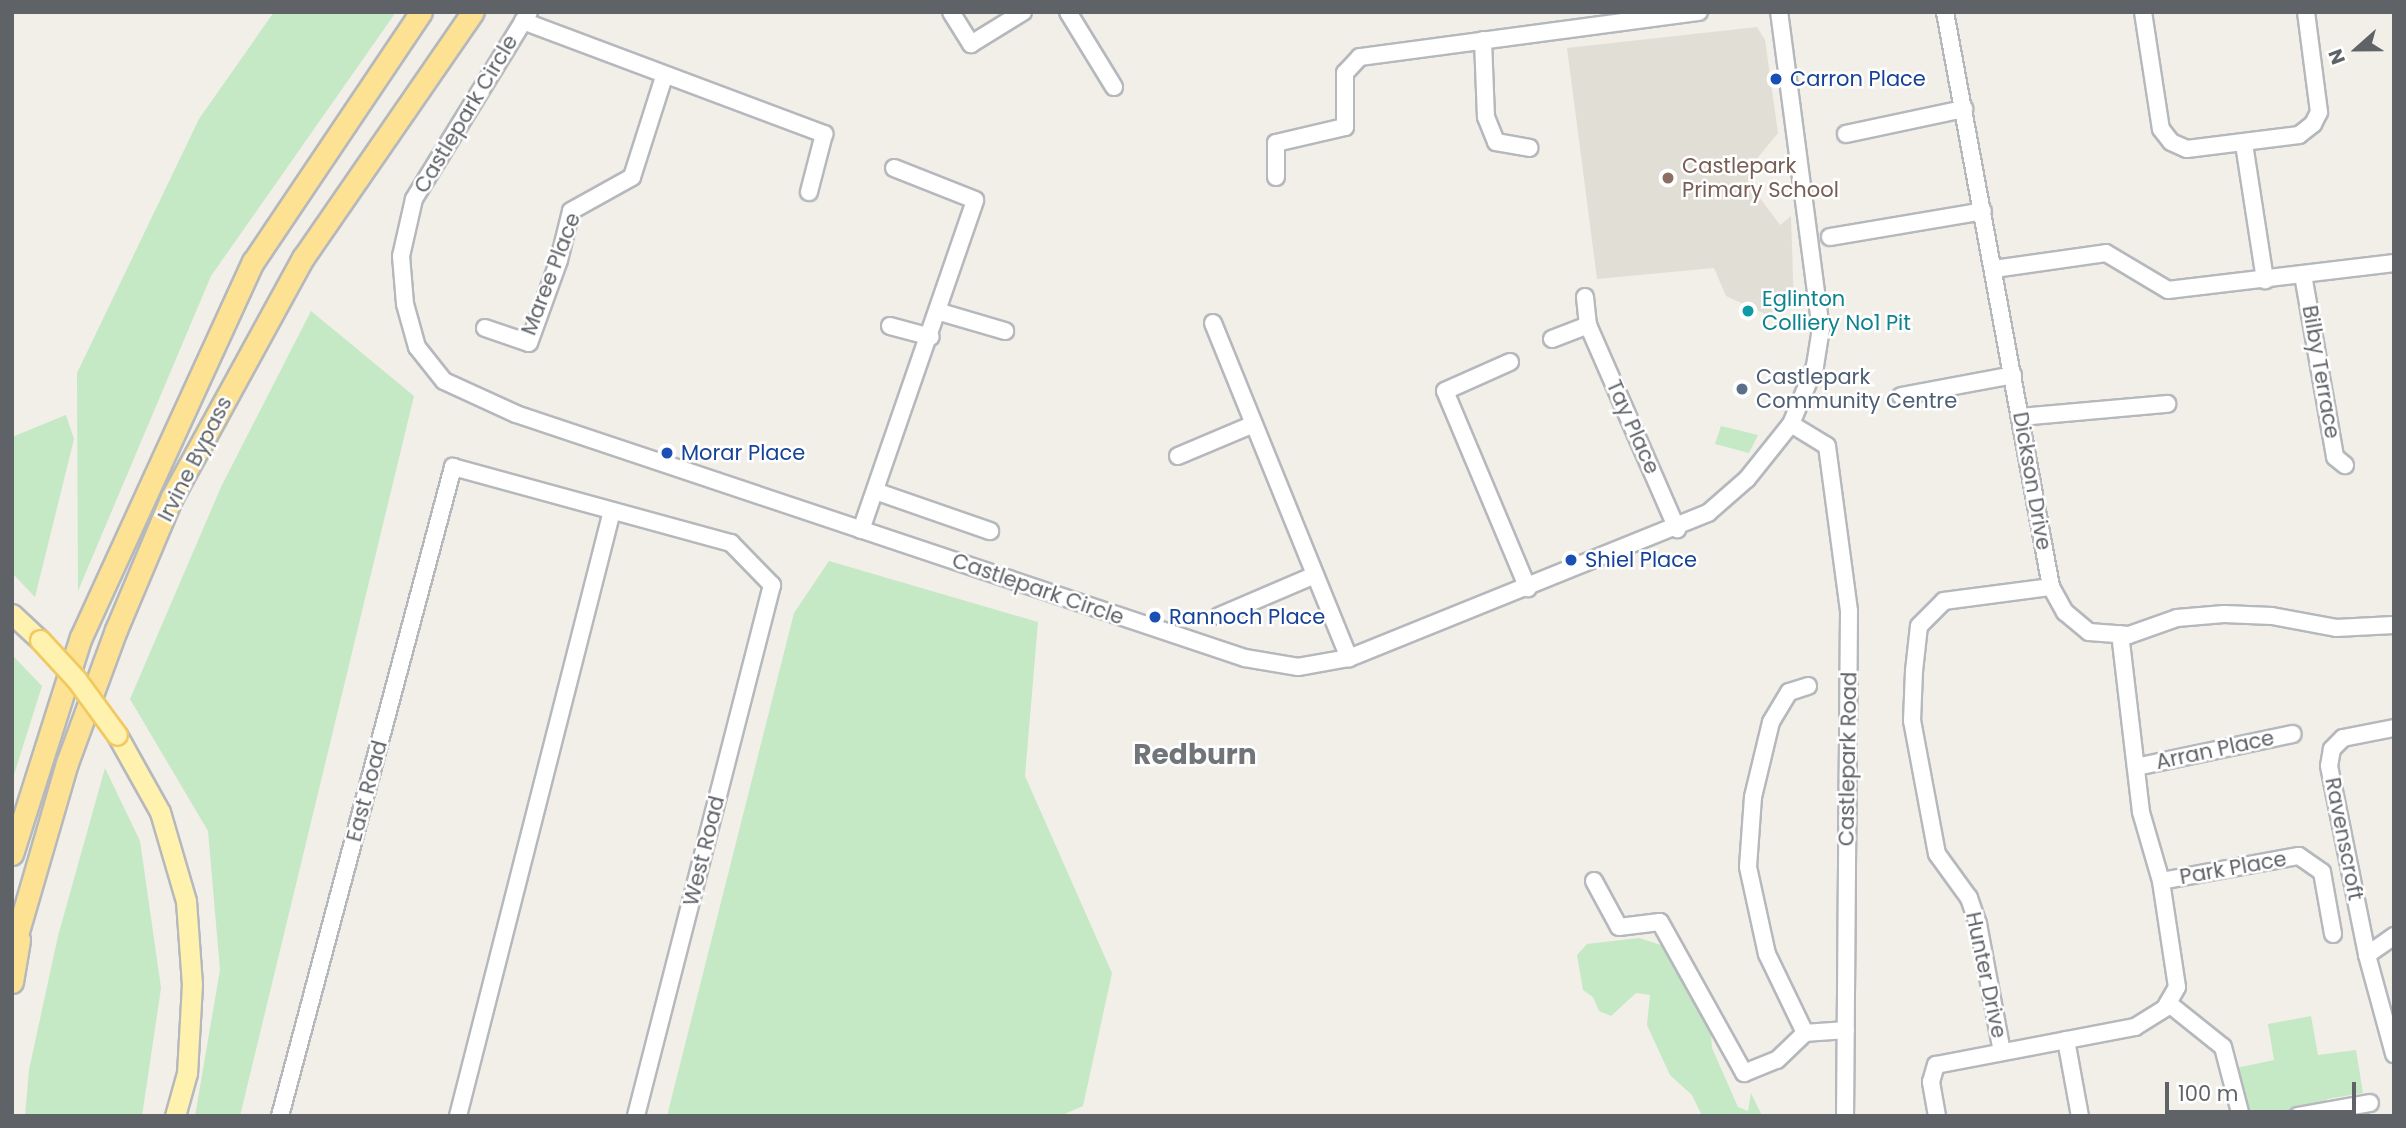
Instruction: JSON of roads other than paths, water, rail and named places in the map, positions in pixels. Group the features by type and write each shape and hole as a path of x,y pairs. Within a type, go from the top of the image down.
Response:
{"highway":[{"name":"Irvine Bypass","path":"12,854 81,637 253,262 421,12"},
{"name":"Irvine Bypass","path":"12,952 26,896 116,630 172,497 303,258 473,12"},
{"path":"12,982 26,896"}],"main road":[{"path":"12,614 76,679 117,735 160,812 186,901 192,984 187,1073 175,1116"}],"street":[{"path":"951,12 971,44 1023,12"},
{"path":"1069,12 1114,87"},
{"path":"1276,177 1276,143 1345,127 1345,73 1360,57 1699,12"},
{"name":"Castlepark Circle","path":"526,17 414,200 401,256 405,304 417,347 444,381 516,414 1245,659 1298,667 1349,658 1677,528 1708,513 1746,479 1791,424 1815,366 1821,330 1779,12"},
{"name":"Dickson Drive","path":"1945,12 2051,587 2064,612 2089,632 2120,635 2177,618 2224,614 2272,616 2336,628 2394,625"},
{"path":"2143,12 2152,96 2161,128 2171,142 2187,149 2244,144 2299,135 2313,124 2319,112 2306,12"},
{"path":"526,17 664,77 824,134 809,192"},
{"path":"1483,40 1486,117 1496,142 1529,148"},
{"name":"Maree Place","path":"485,328 529,342 559,260 571,211 632,177 664,77"},
{"path":"1846,134 1964,108"},
{"path":"2244,144 2265,280"},
{"path":"861,530 940,312 975,200 894,168"},
{"path":"1830,237 1983,211"},
{"name":"Bilby Terrace","path":"1994,269 2106,253 2168,290 2394,263"},
{"name":"Bilby Terrace","path":"2303,275 2335,457 2345,465"},
{"name":"Tay Place","path":"1585,297 1588,325 1677,528"},
{"path":"940,312 1005,331"},
{"path":"1213,323 1349,658"},
{"path":"1552,339 1588,325"},
{"path":"890,326 931,337"},
{"path":"1510,362 1445,391 1528,588"},
{"path":"1901,396 2013,375"},
{"path":"2020,417 2167,404"},
{"path":"1178,456 1254,424"},
{"name":"Castlepark Road","path":"1791,424 1827,446 1849,611 1845,1116"},
{"name":"East Road","path":"280,1116 453,467 612,511"},
{"path":"875,491 990,531"},
{"path":"458,1116 612,511"},
{"name":"West Road","path":"612,511 731,543 772,586 636,1116"},
{"path":"1219,616 1315,575"},
{"name":"Hunter Drive","path":"2051,587 1944,601 1919,626 1912,721 1937,854 1969,898 1978,924 2002,1052 2135,1027 2168,1003"},
{"path":"2120,635 2132,700 2141,812 2161,881 2177,987 2168,1003 2223,1047 2241,1116"},
{"path":"1805,1033 1767,954 1748,867 1753,797 1771,722 1788,692 1808,686"},
{"name":"Ravenscroft","path":"2394,728 2343,738 2330,756 2367,955 2394,1054"},
{"name":"Arran Place","path":"2136,767 2294,734"},
{"name":"Park Place","path":"2161,881 2299,856 2322,872 2333,934"},
{"path":"1594,881 1619,927 1660,922 1744,1073 1777,1060 1805,1033 1846,1030"},
{"path":"2367,955 2394,936"},
{"path":"2066,1040 2080,1116"},
{"path":"1937,1116 1931,1082 1936,1065 2002,1052"},
{"path":"2298,1116 2370,1103"}],"place":[{"name":"Carron Place","path":"1776,79"},
{"name":"Castlepark Primary School","path":"1668,178"},
{"name":"Eglinton Colliery No1 Pit","path":"1748,311"},
{"name":"Castlepark Community Centre","path":"1742,389"},
{"name":"Morar Place","path":"667,453"},
{"name":"Shiel Place","path":"1571,560"},
{"name":"Rannoch Place","path":"1155,617"}],"district":[{"name":"Redburn","path":"1195,755"}]}
